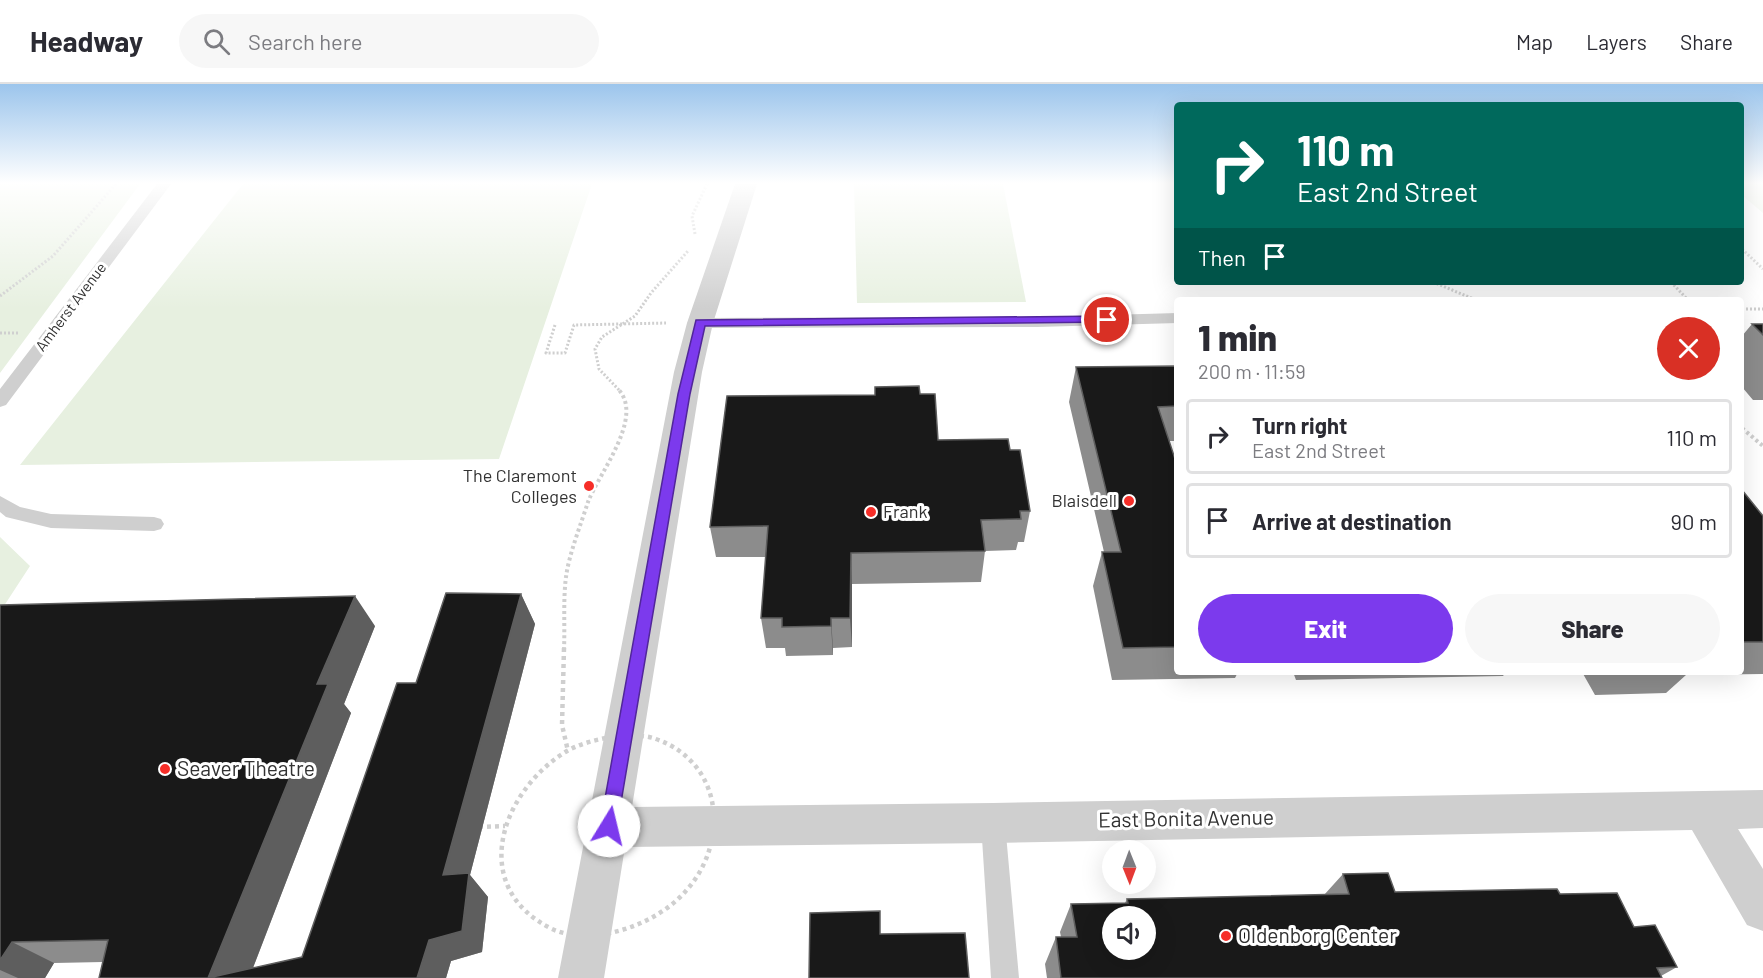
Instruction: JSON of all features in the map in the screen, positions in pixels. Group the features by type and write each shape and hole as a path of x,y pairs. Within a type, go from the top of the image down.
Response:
{"street":[{"path":"581,978 686,384 700,323 732,226"},
{"name":"East Bonita Avenue","path":"609,826 993,823 1585,810 1763,809"},
{"path":"1703,810 1763,909"}],"lane":[{"name":"Amherst Avenue","path":"0,401 132,226"},
{"path":"700,323 1037,322 1174,318"},
{"path":"0,503 4,507 33,518 68,523 154,524"},
{"path":"993,823 1005,978"}],"path":[{"path":"0,296 30,276 53,256 79,226"},
{"path":"693,240 694,226"},
{"path":"568,751 562,725 566,576 589,500 623,433 627,409 621,393 598,369 595,349 602,337 635,316 651,293 692,246"},
{"path":"1744,251 1763,269"},
{"path":"1440,285 1469,297"},
{"path":"1674,285 1685,297"},
{"path":"1744,309 1763,309"},
{"path":"555,325 546,353 565,353 574,325 700,323"},
{"path":"1744,430 1763,446"},
{"path":"473,827 506,826"}],"green space":[{"path":"0,226 109,226 0,373"},
{"path":"210,226 578,226 499,459 20,465"},
{"path":"855,226 1011,226 1026,302 857,303"},
{"path":"0,537 30,566 0,612"}],"building":[{"path":"1752,324 1763,324 1763,335"},
{"name":"Blaisdell","path":"1174,366 1174,406 1158,407 1174,456 1174,647 1123,648 1102,552 1121,552 1076,367"},
{"name":"Frank","path":"919,386 920,394 935,394 938,440 1008,439 1010,450 1020,450 1030,511 1020,511 1021,519 981,520 985,551 851,553 850,618 831,618 831,626 782,627 782,618 761,618 768,526 710,527 727,396 875,395 875,387"},
{"path":"1744,492 1763,516 1763,642 1744,642"},
{"path":"446,593 521,594 443,875 469,873 462,931 429,940 417,978 208,978 302,957 397,683 416,683"},
{"name":"Seaver Theatre","path":"355,596 317,684 328,684 208,978 99,978 108,940 12,942 0,960 0,605"},
{"path":"1388,873 1395,892 1557,889 1560,894 1617,893 1634,927 1655,925 1677,967 1657,968 1662,978 1061,978 1056,937 1077,937 1071,904 1128,903 1127,899 1349,894 1343,874"},
{"path":"880,911 880,934 965,933 969,978 809,978 810,913"}],"place":[{"name":"The Claremont Colleges","path":"589,486"},
{"name":"Blaisdell","path":"1129,501"},
{"name":"Frank","path":"871,512"},
{"name":"Seaver Theatre","path":"165,769"},
{"name":"Oldenborg Center","path":"1226,936"}],"route":[{"path":"609,826 684,394 700,323 1107,320"}]}
